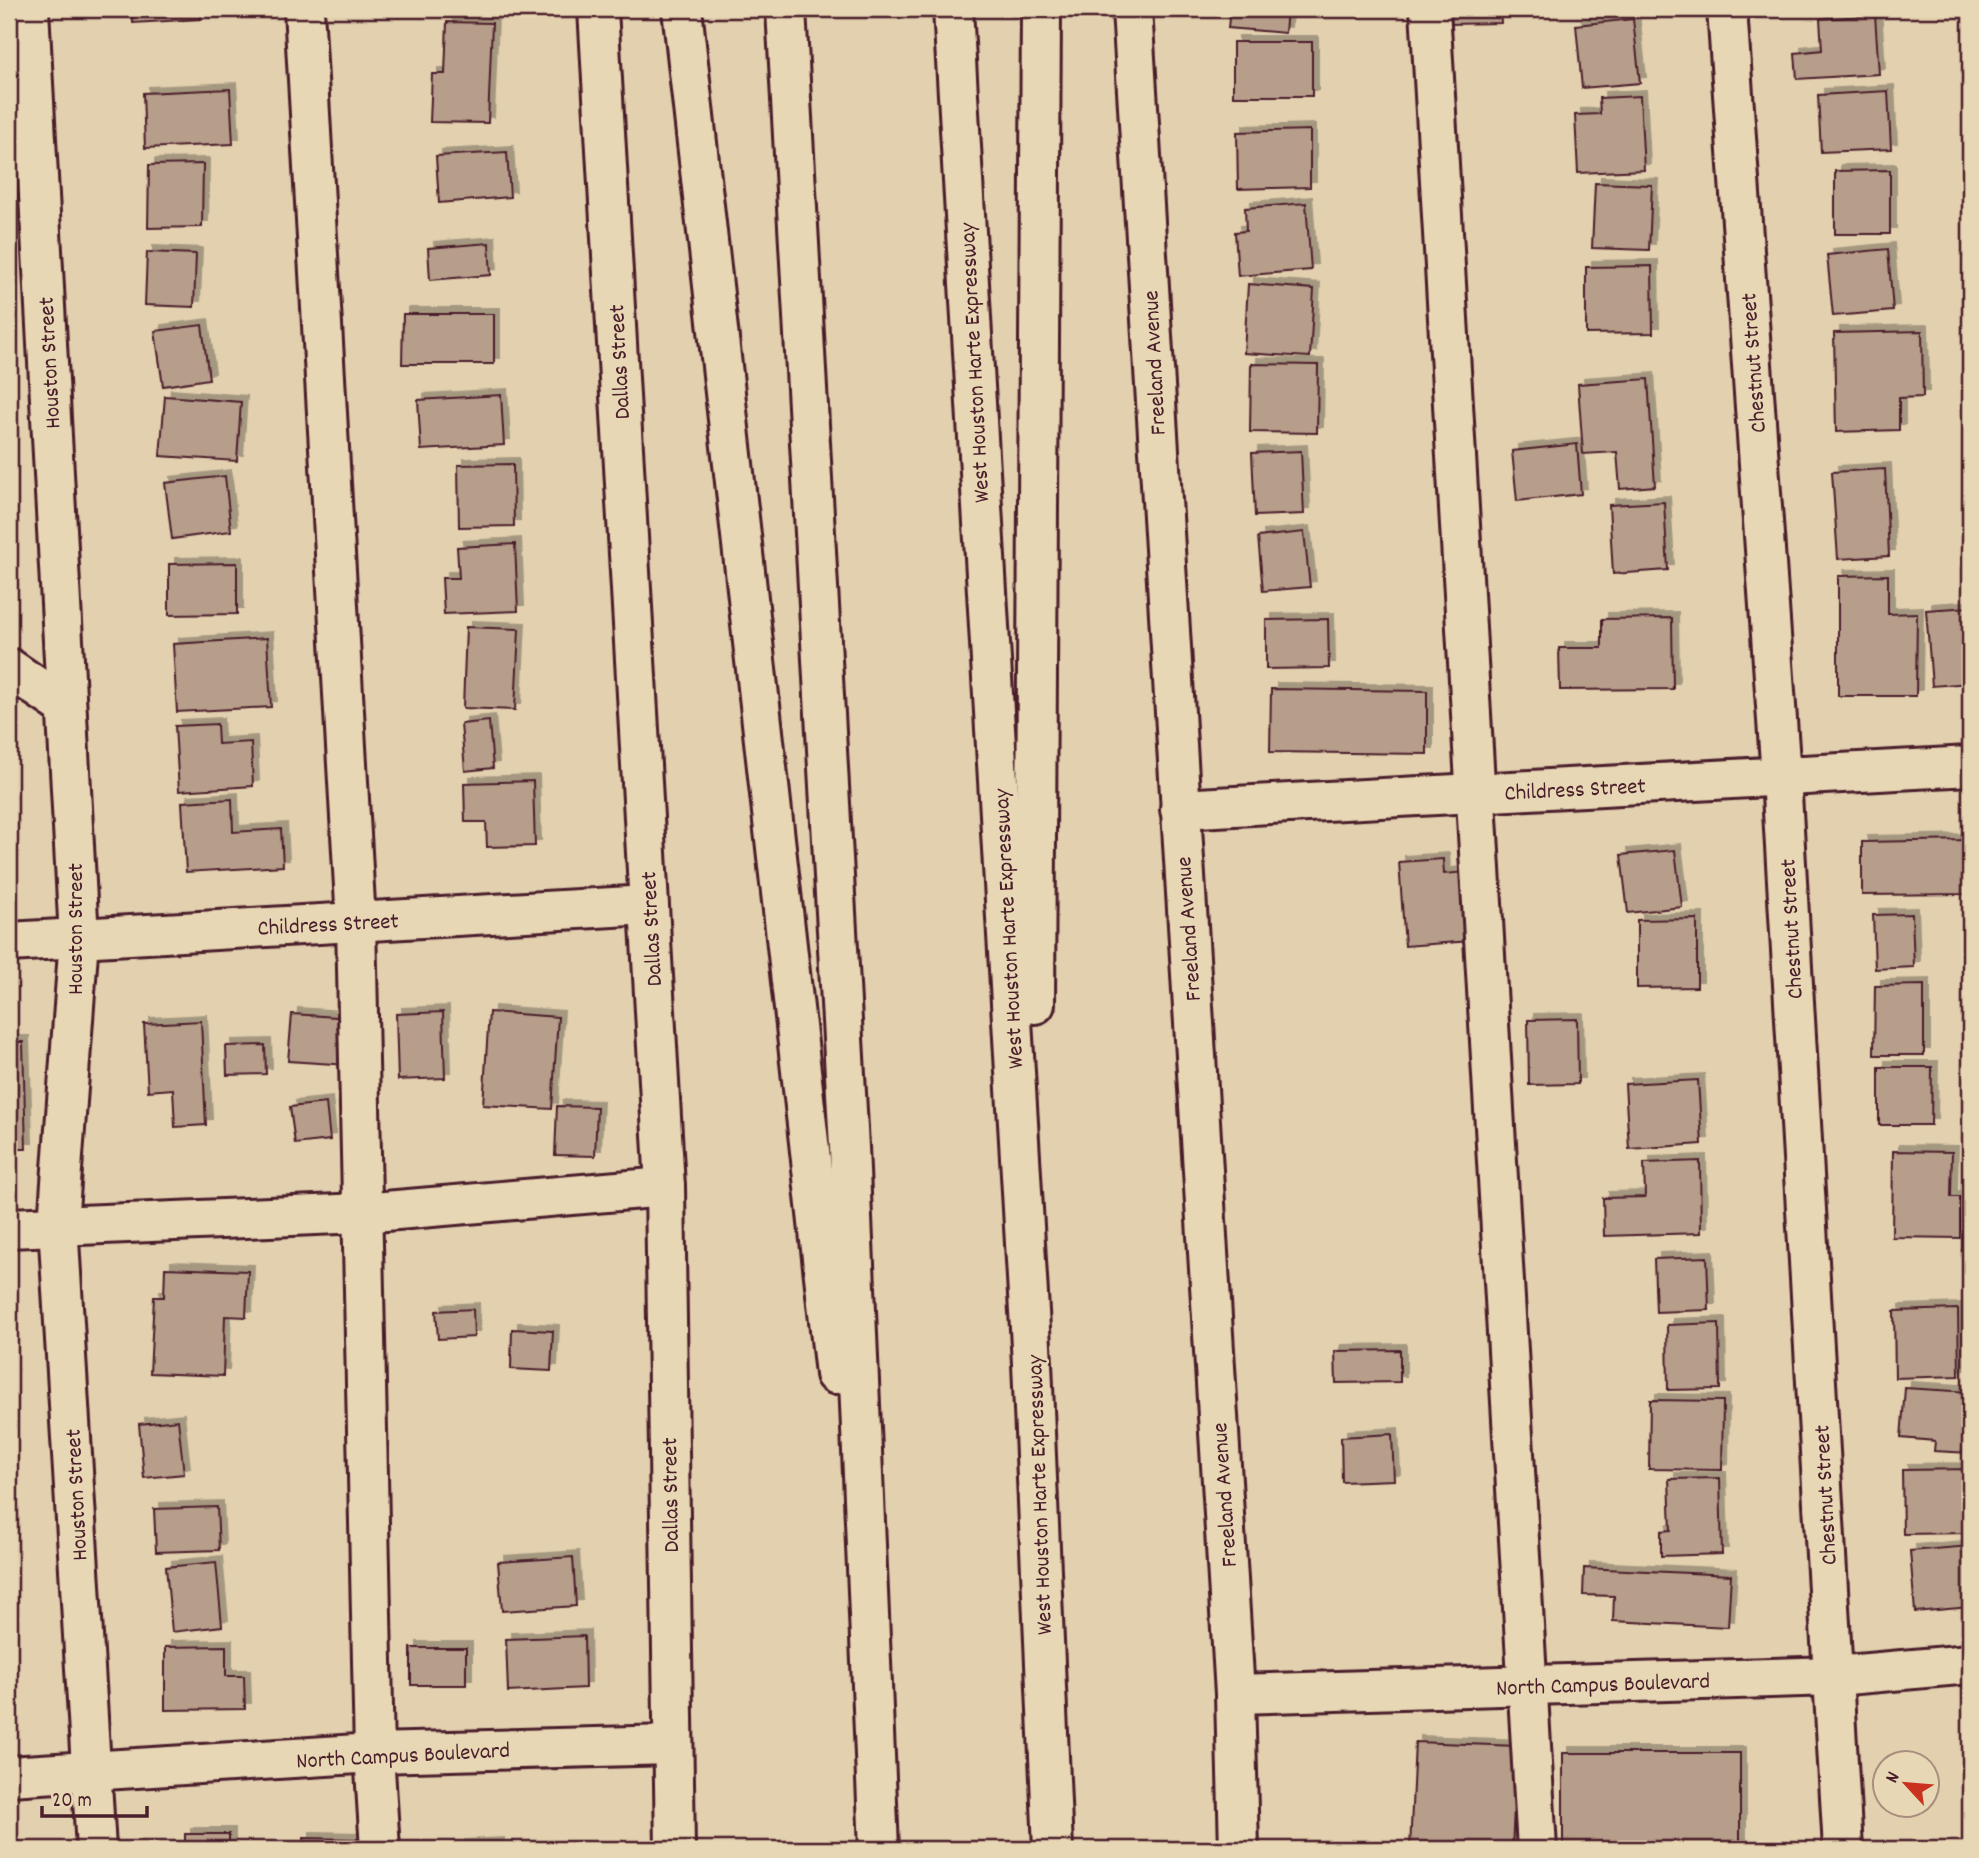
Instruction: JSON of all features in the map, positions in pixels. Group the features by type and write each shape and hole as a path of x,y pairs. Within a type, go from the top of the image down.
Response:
{"main road":[{"name":"Houston Street","path":"29,9 79,938 58,1224 96,1849"},
{"path":"304,9 356,922 374,1753 380,1849"},
{"name":"Dallas Street","path":"598,9 665,1187 672,1745 676,1849"},
{"path":"682,9 871,1701"},
{"path":"786,9 848,1133 879,1849"},
{"name":"West Houston Harte Expressway","path":"953,9 1032,1363 1053,1849"},
{"path":"1032,1363 1041,9"},
{"name":"Freeland Avenue","path":"1132,9 1235,1694 1240,1849"},
{"path":"1430,9 1537,1849"},
{"name":"Chestnut Street","path":"1727,9 1781,777 1843,1849"},
{"path":"9,668 66,707"},
{"name":"Childress Street","path":"1180,809 1970,766"},
{"name":"Childress Street","path":"9,942 648,905"},
{"path":"9,1228 362,1213 665,1187"},
{"name":"North Campus Boulevard","path":"1235,1694 1835,1676 1970,1664"},
{"name":"North Campus Boulevard","path":"9,1776 91,1773 374,1753 672,1745"}],"building":[{"path":"132,9 201,9 201,19 133,23"},
{"path":"1230,9 1287,9 1285,33 1228,28"},
{"path":"1447,9 1500,9 1501,23 1448,24"},
{"path":"1875,15 1879,74 1797,79 1795,53 1822,50 1820,19"},
{"path":"1633,19 1640,83 1582,88 1576,25"},
{"path":"447,22 492,23 488,123 430,122 432,74 445,74"},
{"path":"1233,42 1312,42 1312,96 1233,96"},
{"path":"230,89 233,144 145,148 143,93"},
{"path":"1888,91 1891,149 1821,152 1818,95"},
{"path":"1640,96 1644,170 1578,173 1575,115 1600,114 1599,98"},
{"path":"1310,130 1310,187 1238,189 1237,132"},
{"path":"507,152 510,197 439,203 436,156"},
{"path":"203,164 202,227 148,228 149,165"},
{"path":"1890,170 1890,234 1835,234 1835,171"},
{"path":"1595,183 1652,185 1649,250 1592,248"},
{"path":"1306,203 1311,270 1238,276 1235,232 1246,231 1245,208"},
{"path":"489,243 491,275 430,280 428,248"},
{"path":"1888,249 1893,311 1833,316 1827,255"},
{"path":"147,252 196,254 194,307 145,305"},
{"path":"1652,266 1653,333 1586,334 1586,267"},
{"path":"1248,284 1314,289 1310,357 1244,353"},
{"path":"403,314 494,314 494,364 402,364"},
{"path":"202,325 209,379 163,386 155,331"},
{"path":"1922,331 1923,397 1899,398 1899,430 1836,432 1834,333"},
{"path":"1251,364 1318,365 1317,433 1250,432"},
{"path":"1648,379 1655,486 1620,489 1617,452 1583,454 1578,384"},
{"path":"501,395 504,445 421,450 418,400"},
{"path":"165,396 241,402 237,461 160,456"},
{"path":"1577,444 1581,494 1517,501 1512,451"},
{"path":"1301,451 1304,514 1255,516 1252,453"},
{"path":"513,464 514,526 459,527 458,465"},
{"path":"1885,469 1889,556 1838,559 1832,472"},
{"path":"225,476 231,531 172,539 165,483"},
{"path":"1664,502 1668,570 1613,574 1609,505"},
{"path":"1304,532 1310,587 1263,591 1258,537"},
{"path":"515,544 518,611 444,614 442,578 459,578 457,547"},
{"path":"237,563 237,614 169,615 169,564"},
{"path":"1888,575 1888,614 1917,613 1916,696 1838,696 1838,576"},
{"path":"1970,607 1970,683 1932,686 1926,610"},
{"path":"1672,618 1673,689 1560,690 1559,648 1602,648 1602,619"},
{"path":"1328,619 1329,668 1266,669 1266,620"},
{"path":"466,627 519,629 515,710 463,708"},
{"path":"267,638 271,707 177,712 173,644"},
{"path":"1271,689 1427,691 1427,754 1270,752"},
{"path":"489,721 493,768 465,771 461,724"},
{"path":"217,724 218,744 251,742 253,786 179,791 175,726"},
{"path":"533,781 535,846 487,847 486,822 465,822 464,783"},
{"path":"232,799 233,832 281,829 283,866 186,872 182,802"},
{"path":"1970,840 1970,894 1862,895 1862,842"},
{"path":"1675,850 1682,907 1628,913 1621,855"},
{"path":"1443,859 1444,874 1466,872 1471,941 1405,946 1399,862"},
{"path":"1912,914 1914,967 1875,969 1873,915"},
{"path":"1697,919 1697,987 1637,988 1637,920"},
{"path":"1924,985 1924,1055 1874,1055 1875,986"},
{"path":"443,1012 445,1078 398,1080 396,1014"},
{"path":"489,1012 558,1017 552,1109 483,1105"},
{"path":"292,1014 352,1018 349,1065 288,1061"},
{"path":"1577,1019 1578,1084 1529,1085 1528,1020"},
{"path":"201,1021 206,1125 175,1127 173,1089 148,1091 144,1024"},
{"path":"9,1042 23,1042 26,1149 9,1149"},
{"path":"265,1045 266,1074 227,1075 226,1046"},
{"path":"1879,1067 1932,1067 1931,1125 1879,1125"},
{"path":"1698,1080 1702,1144 1629,1149 1625,1084"},
{"path":"326,1103 330,1140 295,1144 290,1107"},
{"path":"557,1106 597,1107 595,1156 555,1155"},
{"path":"1893,1151 1952,1152 1951,1197 1960,1197 1960,1238 1892,1237"},
{"path":"1700,1161 1701,1233 1604,1236 1603,1198 1645,1197 1644,1163"},
{"path":"1970,1249 1970,1283 1964,1283 1962,1250"},
{"path":"1707,1257 1709,1310 1656,1312 1654,1259"},
{"path":"165,1268 248,1271 246,1317 225,1316 223,1376 150,1373 154,1297 164,1297"},
{"path":"473,1309 474,1337 438,1339 436,1311"},
{"path":"1958,1309 1959,1376 1895,1378 1894,1311"},
{"path":"1719,1323 1720,1389 1668,1390 1667,1325"},
{"path":"512,1329 553,1331 551,1371 511,1369"},
{"path":"1400,1350 1400,1382 1336,1383 1335,1351"},
{"path":"1905,1388 1970,1392 1970,1453 1934,1451 1935,1441 1901,1438"},
{"path":"1650,1400 1723,1401 1722,1470 1649,1469"},
{"path":"178,1420 184,1474 144,1478 139,1424"},
{"path":"1392,1434 1394,1480 1342,1482 1341,1437"},
{"path":"1970,1469 1970,1533 1903,1534 1902,1470"},
{"path":"1720,1478 1722,1554 1661,1556 1661,1531 1671,1530 1669,1479"},
{"path":"217,1507 219,1550 156,1552 154,1509"},
{"path":"1970,1546 1970,1607 1915,1612 1910,1551"},
{"path":"573,1557 576,1606 502,1611 498,1562"},
{"path":"216,1562 222,1626 172,1632 166,1567"},
{"path":"1584,1568 1731,1575 1728,1627 1613,1621 1614,1596 1583,1595"},
{"path":"584,1636 585,1688 508,1692 506,1639"},
{"path":"226,1646 226,1676 244,1676 245,1709 165,1710 165,1647"},
{"path":"411,1648 466,1648 466,1685 411,1685"},
{"path":"1415,1742 1517,1746 1512,1849 1410,1849"},
{"path":"1563,1753 1740,1753 1740,1849 1563,1849"},
{"path":"185,1834 229,1834 229,1849 185,1849"},
{"path":"304,1838 358,1839 358,1849 304,1849"},
{"path":"498,1844 498,1849 459,1849 459,1846"}]}
